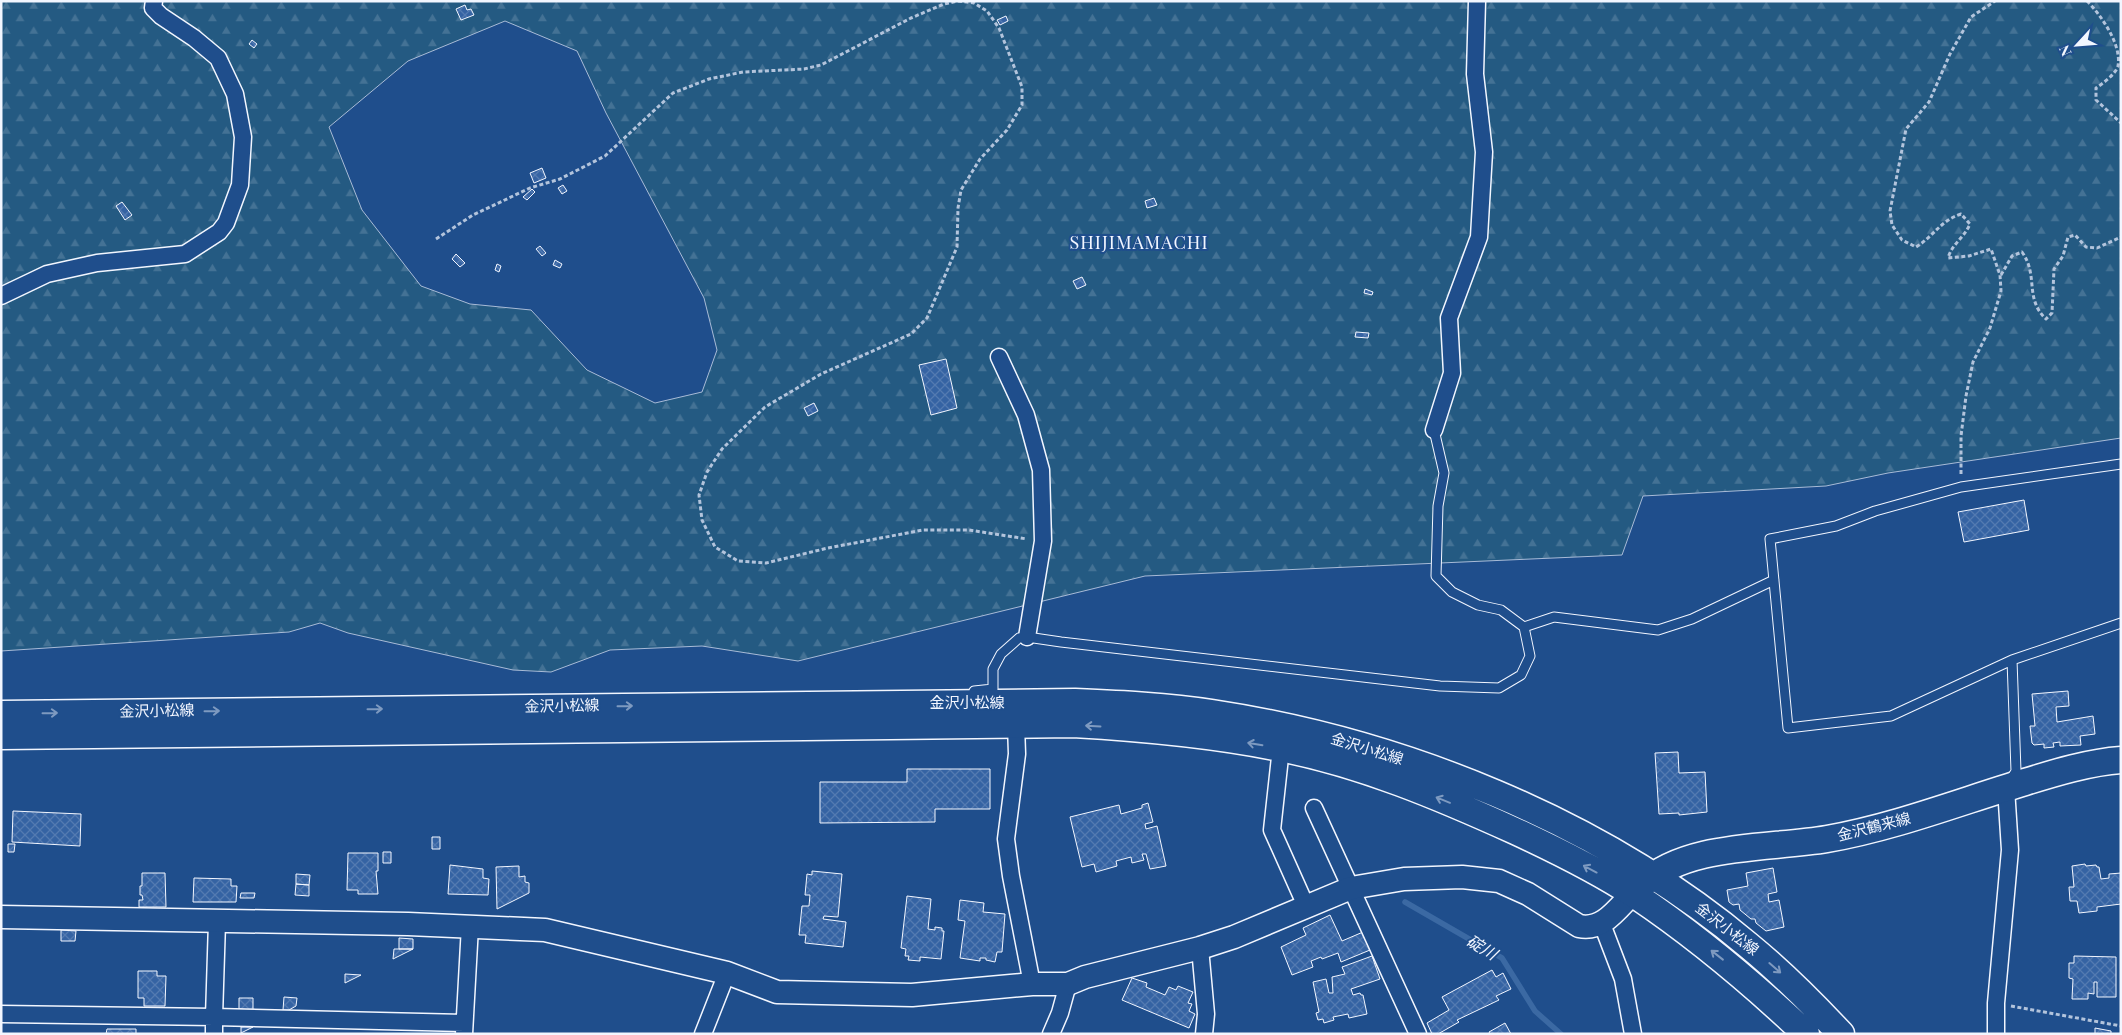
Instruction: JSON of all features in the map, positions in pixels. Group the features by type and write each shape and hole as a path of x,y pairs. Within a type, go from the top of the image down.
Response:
{"main road":[{"name":"金沢小松線","path":"1,714 872,702 1075,702 1137,705 1211,713 1282,726 1368,748 1482,789 1546,817 1615,853 1698,906 1747,944 1793,984 1842,1034"},
{"name":"金沢小松線","path":"1,736 1073,724 1139,728 1209,736 1281,748 1351,767 1414,788 1475,813 1542,844 1633,893 1682,927 1732,966 1806,1034"},
{"name":"金沢鶴来線","path":"1633,893 1652,875 1684,859 1710,853 1838,836 1936,811 2056,773 2121,760"}],"street":[{"path":"1,296 47,274 97,263 185,254 219,232 226,222 240,185 243,137 235,94 218,58 194,38 161,16 153,8 154,1"},
{"path":"1434,430 1452,373 1449,318 1479,237 1484,152 1475,74 1478,1"},
{"path":"999,357 1026,415 1042,470 1043,541 1027,637"},
{"path":"1016,725 1017,754 1006,838 1011,876 1032,984"},
{"path":"1281,748 1272,830 1306,906"},
{"path":"1996,1034 1996,1003 2010,850 2006,788"},
{"path":"1314,808 1418,1034"},
{"path":"1,917 470,926 544,930 727,973 777,992 912,995 1032,984 1068,984 1200,948 1267,924 1351,888 1404,878 1483,879 1514,887 1579,926 1586,927 1602,924 1633,893"},
{"path":"214,1034 217,922"},
{"path":"1602,924 1623,978 1633,1034"},
{"path":"1,1014 214,1017 464,1028 470,926"},
{"path":"1200,948 1206,1014 1204,1034"},
{"path":"703,1034 727,973"},
{"path":"1052,1034 1068,984"}],"lane":[{"path":"965,692 993,689 993,669 1001,654 1019,638 1027,637 1440,686 1499,688 1521,675 1530,656 1524,628 1501,610 1478,605 1452,592 1436,576 1438,506 1444,473 1434,430"},
{"path":"2121,464 1961,487 1875,511 1836,526 1770,539 1788,728 1891,716 2012,660 2121,623"},
{"path":"1524,628 1554,617 1658,630 1692,620 1774,580"},
{"path":"2006,788 2016,771 2012,660"},
{"path":"872,702 946,694"}],"path":[{"path":"436,239 490,207 530,188 560,179 605,156 673,93 709,79 743,72 804,69 821,64 911,18 944,4 958,1 974,3 987,11 999,28 1022,87 1022,105 1007,130 980,159 961,190 956,247 927,318 911,334 821,374 765,407 722,449 707,472 699,495 702,520 715,547 738,560 766,563 828,548 923,530 969,530 1043,541"},
{"path":"1961,487 1961,436 1966,396 1973,362 1990,328 2001,291 2000,275 1991,249 1969,256 1948,258 1951,247 1966,234 1970,224 1961,214 1948,218 1928,240 1916,247 1902,240 1892,225 1890,211 1906,129 1929,102 1950,54 1971,17 1995,1"},
{"path":"2087,1 2108,27 2120,55 2117,68 2096,88 2096,100 2121,123"},
{"path":"2000,275 2012,256 2022,252 2029,262 2033,300 2038,311 2046,318 2052,313 2054,269 2063,256 2068,237 2075,235 2086,247 2097,248 2121,237"},
{"path":"1996,1003 2121,1026"}],"green space":[{"path":"1,1 2121,1 2121,438 1888,473 1826,486 1643,496 1622,555 1145,576 798,661 702,646 610,650 551,672 513,670 348,633 320,623 289,632 1,651","holes":["505,21 577,51 606,113 704,298 717,350 702,392 655,403 587,370 531,310 470,304 421,286 362,210 329,127 408,61"]}],"building":[{"path":"465,5 467,10 471,9 474,15 461,20 456,9"},
{"path":"1006,16 1008,21 1000,25 997,20"},
{"path":"252,40 257,44 254,48 249,44"},
{"path":"542,168 546,178 534,183 530,173"},
{"path":"563,185 567,191 562,194 558,188"},
{"path":"532,189 535,192 527,200 523,197"},
{"path":"1154,198 1157,205 1147,208 1145,201"},
{"path":"122,202 132,215 125,220 116,206"},
{"path":"540,246 546,253 542,256 536,249"},
{"path":"456,254 465,263 460,267 452,259"},
{"path":"555,260 562,264 560,268 553,265"},
{"path":"497,264 501,266 499,272 495,270"},
{"path":"1082,277 1086,285 1077,289 1073,281"},
{"path":"1365,289 1373,292 1372,295 1364,293"},
{"path":"1356,332 1369,333 1368,338 1355,337"},
{"path":"946,359 957,408 931,415 919,365"},
{"path":"814,403 818,411 808,416 804,408"},
{"path":"2024,500 2029,530 1964,542 1958,512"},
{"path":"2068,691 2069,706 2056,707 2057,722 2093,716 2095,734 2080,736 2081,745 2060,746 2060,742 2053,743 2054,747 2044,748 2044,744 2034,745 2032,743 2030,726 2035,726 2032,694"},
{"path":"1678,752 1679,773 1705,772 1707,812 1679,815 1679,813 1659,814 1655,753"},
{"path":"907,769 990,769 990,809 935,809 935,822 820,823 820,782 907,782"},
{"path":"1148,803 1153,822 1145,824 1146,829 1157,826 1166,866 1150,869 1146,854 1142,854 1144,860 1132,863 1131,857 1116,861 1117,866 1096,872 1094,864 1082,867 1070,817 1119,805 1121,814 1142,808 1142,805"},
{"path":"13,811 81,814 80,846 12,842"},
{"path":"432,837 440,837 440,849 432,849"},
{"path":"8,844 15,844 14,852 8,852"},
{"path":"383,852 391,852 391,863 383,863"},
{"path":"348,853 378,853 378,871 376,871 378,894 358,894 358,890 347,890"},
{"path":"2085,864 2086,866 2096,865 2099,867 2101,879 2109,878 2109,874 2121,873 2121,904 2097,907 2097,911 2079,913 2077,901 2070,901 2069,887 2074,887 2072,866"},
{"path":"450,865 483,869 483,878 489,879 488,895 448,894"},
{"path":"519,866 519,877 525,876 525,882 529,883 529,893 497,909 496,867"},
{"path":"1773,868 1777,892 1768,894 1769,902 1779,900 1784,927 1766,931 1756,923 1755,919 1751,919 1740,910 1739,904 1733,905 1729,902 1727,890 1748,886 1746,873"},
{"path":"812,871 842,874 838,917 824,916 823,919 846,922 843,947 805,943 806,935 799,935 802,906 809,906 810,895 805,895 807,874 812,875"},
{"path":"142,873 165,873 166,907 139,907 139,900 143,900 142,895 140,895"},
{"path":"296,874 310,875 309,885 296,884"},
{"path":"194,878 231,879 231,886 237,886 236,902 193,902"},
{"path":"296,884 309,885 309,896 295,895"},
{"path":"241,893 255,893 254,898 240,898"},
{"path":"907,896 931,899 928,929 935,930 935,927 942,928 942,931 944,931 941,959 920,957 920,961 908,960 909,956 905,956 906,949 901,948"},
{"path":"960,900 984,903 983,912 1005,914 1002,952 997,952 995,962 986,960 986,958 980,958 980,961 960,958 965,921 958,920"},
{"path":"1330,915 1342,941 1363,932 1370,950 1341,962 1338,953 1322,959 1321,957 1311,961 1313,967 1292,975 1281,947 1306,935 1303,928"},
{"path":"61,930 76,931 75,941 61,941"},
{"path":"399,938 413,939 413,949 399,949"},
{"path":"394,949 413,949 393,959"},
{"path":"1372,956 1380,979 1351,989 1353,995 1360,993 1363,995 1367,1014 1349,1018 1348,1014 1333,1017 1334,1020 1324,1023 1323,1019 1318,1020 1316,1013 1319,1012 1313,982 1326,979 1329,993 1333,993 1332,977 1345,974 1342,967"},
{"path":"2074,956 2116,957 2116,997 2097,997 2097,982 2094,982 2094,994 2088,993 2088,999 2072,999 2073,979 2069,978 2069,963 2074,963"},
{"path":"1492,970 1496,977 1503,973 1511,989 1496,996 1499,1000 1457,1020 1459,1022 1438,1034 1432,1034 1427,1023 1449,1010 1442,997"},
{"path":"138,971 157,971 157,976 166,976 165,1006 144,1006 144,998 138,998"},
{"path":"345,974 361,975 345,983"},
{"path":"1132,978 1147,983 1146,987 1165,995 1169,987 1176,990 1178,986 1193,992 1188,1003 1192,1004 1189,1011 1195,1014 1189,1028 1122,1000"},
{"path":"284,997 297,998 296,1006 289,1010 283,1010"},
{"path":"239,998 253,998 253,1010 239,1009"},
{"path":"1505,1023 1511,1034 1490,1034 1489,1032"},
{"path":"241,1027 253,1027 241,1033"},
{"path":"2095,1028 2111,1031 2111,1034 2095,1034"},
{"path":"107,1029 136,1029 136,1034 106,1034"}],"waterway":[{"name":"碇川","path":"1405,902 1502,958 1535,1011 1561,1034"}],"district":[{"name":"SHIJIMAMACHI","path":"1139,243"}]}
